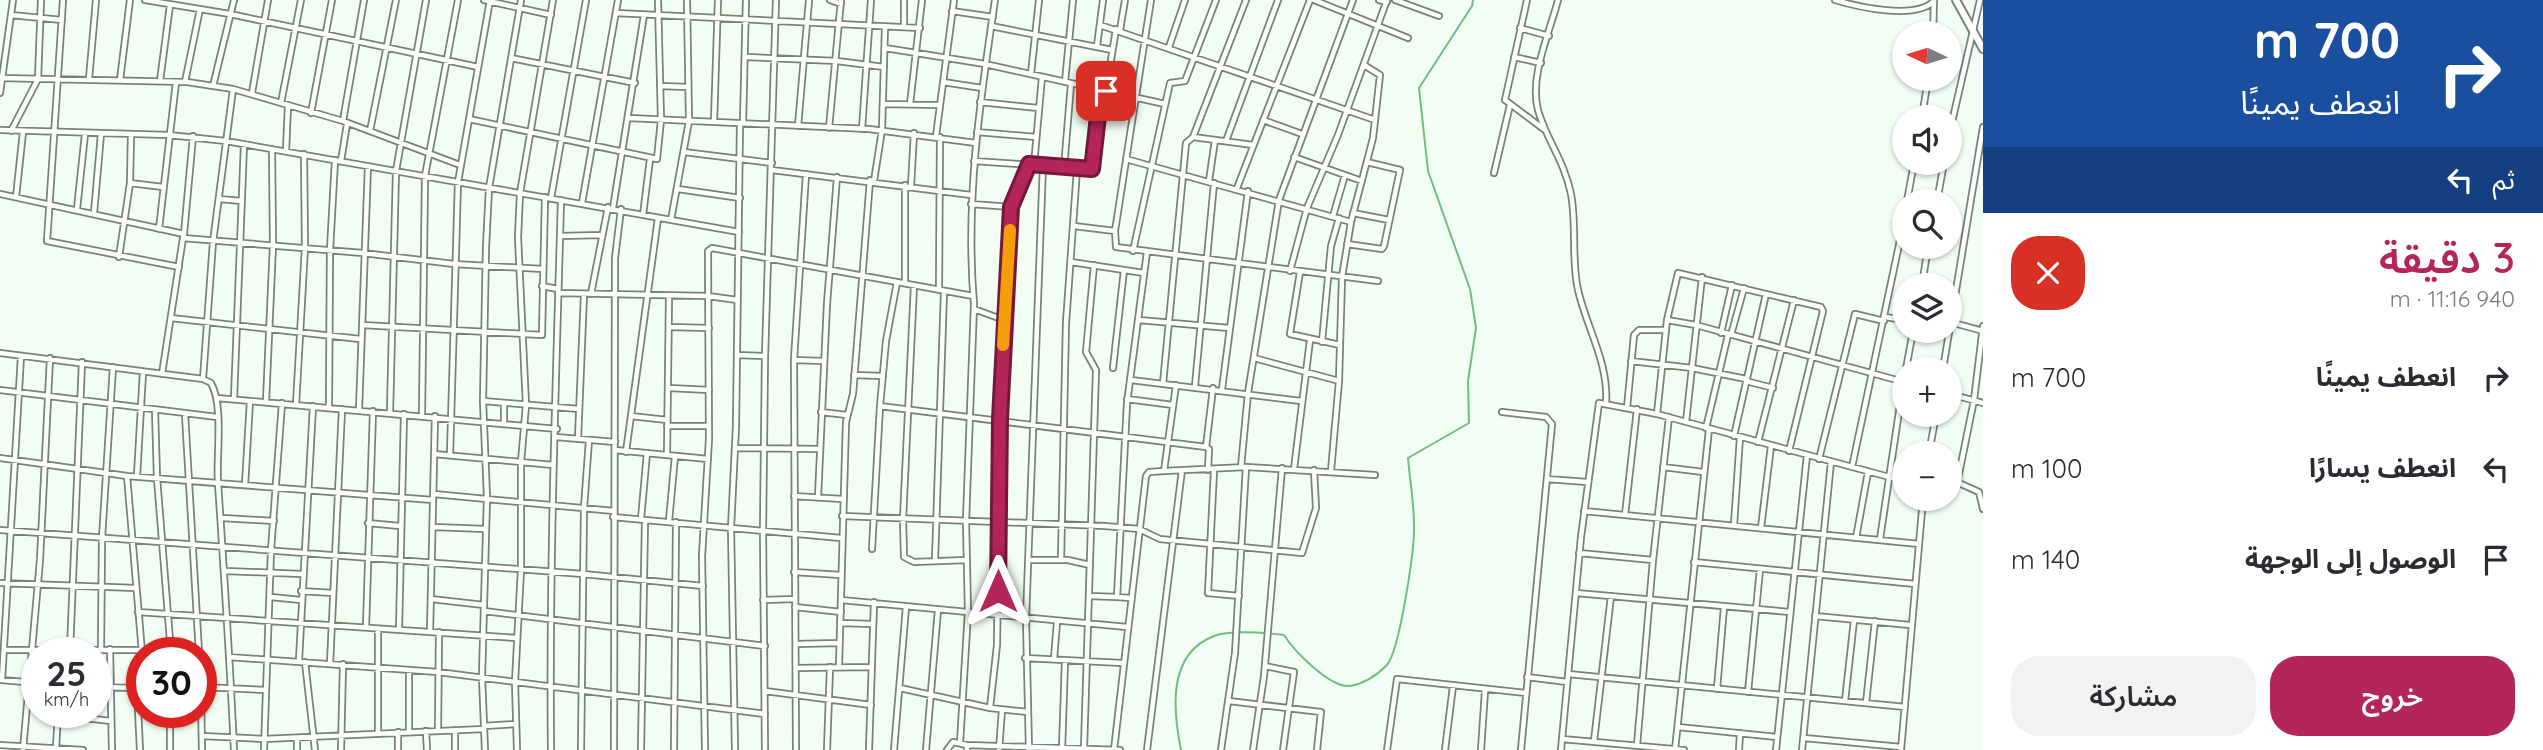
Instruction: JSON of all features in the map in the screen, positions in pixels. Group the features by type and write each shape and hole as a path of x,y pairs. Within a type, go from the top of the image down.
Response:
{"street":[{"path":"0,93 13,0"},
{"path":"11,131 38,79 41,0"},
{"path":"64,0 47,241 179,267"},
{"path":"89,80 96,0"},
{"path":"120,80 130,0"},
{"path":"145,0 230,14 478,67"},
{"path":"192,8 193,0"},
{"path":"213,86 234,0"},
{"path":"252,93 268,0"},
{"path":"281,103 301,0"},
{"path":"311,113 332,0"},
{"path":"329,407 330,250 338,160 364,0"},
{"path":"370,131 396,0"},
{"path":"390,412 396,171 426,0"},
{"path":"422,415 425,176 458,0"},
{"path":"484,0 551,15"},
{"path":"485,750 482,677 487,497 483,401 489,188 521,0"},
{"path":"517,750 515,681 521,569 521,462 526,405 517,266 520,193 553,0"},
{"path":"362,325 542,335 542,286 548,198 586,0"},
{"path":"582,203 618,0"},
{"path":"469,118 591,147 650,159 658,158 661,120 658,0"},
{"path":"671,220 689,121 687,0"},
{"path":"714,122 718,0"},
{"path":"735,750 735,643 730,527 735,448 741,123 747,57 746,0"},
{"path":"765,750 765,356 776,0"},
{"path":"798,126 806,60 809,0"},
{"path":"829,128 841,25 841,2 830,0"},
{"path":"862,129 871,0"},
{"path":"904,0 904,27"},
{"path":"911,104 922,0"},
{"path":"935,560 942,290 937,190 938,137 954,0"},
{"path":"960,743 968,612 966,521 974,309 971,195 982,88 995,0"},
{"path":"1031,74 1039,0"},
{"path":"1065,82 1073,0"},
{"path":"1097,46 1104,0"},
{"path":"974,161 1090,170 1094,167 1103,91 1125,0"},
{"path":"1151,0 1115,231 1118,248 1378,281"},
{"path":"1169,47 1185,0"},
{"path":"1133,251 1170,83 1185,82 1216,0"},
{"path":"1164,384 1186,144 1192,137 1247,0"},
{"path":"1226,141 1278,0"},
{"path":"1237,188 1312,0 1408,38"},
{"path":"1221,750 1229,701 1239,596 1248,393 1267,268 1279,200 1353,0"},
{"path":"1290,271 1307,208 1348,110 1387,1 1379,0"},
{"path":"1395,0 1439,16"},
{"path":"1527,0 1505,97 1510,105 1548,132"},
{"path":"1558,0 1535,94 1539,113 1563,162 1572,198 1575,275 1583,310 1606,376 1606,404"},
{"path":"1835,0 1885,10 1922,8 1934,1"},
{"path":"1956,0 1983,49"},
{"path":"1956,105 1981,12 1980,0"},
{"path":"450,455 458,182 490,1"},
{"path":"1933,21 1934,1"},
{"path":"160,81 170,5"},
{"path":"185,82 200,9"},
{"path":"953,11 993,17"},
{"path":"616,13 920,28"},
{"path":"11,15 62,20"},
{"path":"591,294 602,235 623,153 644,15"},
{"path":"1100,25 1145,38 1376,120"},
{"path":"991,26 1112,50"},
{"path":"839,666 842,499 847,415 854,375 872,181 882,130 885,27"},
{"path":"1520,28 1549,36"},
{"path":"885,47 1031,74 1165,104"},
{"path":"747,57 837,61 884,67"},
{"path":"1514,57 1541,64"},
{"path":"510,58 635,83"},
{"path":"1331,471 1339,380 1342,277 1351,222 1376,120 1380,75 1364,65"},
{"path":"990,708 996,669 1000,419 1011,207 1031,164 1042,77"},
{"path":"1,78 185,82 233,89 345,122 430,151 460,165"},
{"path":"159,229 176,82"},
{"path":"943,82 982,88"},
{"path":"1063,168 1071,84"},
{"path":"660,86 688,87"},
{"path":"202,379 213,242 233,89"},
{"path":"981,102 1038,108"},
{"path":"883,104 940,105"},
{"path":"286,151 288,105"},
{"path":"1494,173 1510,105"},
{"path":"629,118 882,130 976,143"},
{"path":"1263,120 1302,134"},
{"path":"1958,273 1983,127"},
{"path":"0,130 193,136 621,209 739,232"},
{"path":"16,197 23,132"},
{"path":"977,132 1036,137"},
{"path":"911,186 914,133"},
{"path":"77,209 85,134"},
{"path":"94,213 101,134"},
{"path":"119,257 130,183 131,135"},
{"path":"162,374 184,236 193,136"},
{"path":"1192,137 1253,145"},
{"path":"1195,386 1208,261 1215,140"},
{"path":"234,399 244,144"},
{"path":"267,402 273,245 272,149"},
{"path":"684,152 772,163"},
{"path":"296,405 304,247 304,154"},
{"path":"1294,157 1362,181"},
{"path":"643,215 650,159"},
{"path":"1126,159 1351,222"},
{"path":"1347,244 1383,248 1400,170 1367,162"},
{"path":"1028,748 1026,618 1043,165"},
{"path":"359,410 368,166"},
{"path":"1061,560 1063,427 1077,169"},
{"path":"772,170 971,195"},
{"path":"796,750 794,360 806,174"},
{"path":"1322,342 1332,239 1345,175"},
{"path":"818,497 824,360 837,177"},
{"path":"130,183 163,187"},
{"path":"905,185 905,283"},
{"path":"678,189 740,198"},
{"path":"1222,389 1248,191"},
{"path":"0,194 77,209 213,242 304,247 454,264 543,269"},
{"path":"219,200 242,201"},
{"path":"551,750 552,503 557,408 561,200"},
{"path":"971,204 1011,207"},
{"path":"614,750 612,694 615,254 621,209"},
{"path":"1353,214 1389,220"},
{"path":"626,452 659,218"},
{"path":"1074,226 1115,231"},
{"path":"560,236 602,235"},
{"path":"705,750 703,586 709,426 710,249 973,296"},
{"path":"1117,597 1127,399 1147,252"},
{"path":"1852,467 1870,371 1885,319 1897,259"},
{"path":"1071,262 1143,273"},
{"path":"1084,748 1096,366 1088,360 1086,352 1094,265"},
{"path":"1113,368 1124,270"},
{"path":"1300,272 1290,333 1340,345"},
{"path":"1657,414 1665,330 1678,272 1794,300 1822,309 1789,450"},
{"path":"1686,422 1702,277"},
{"path":"872,549 880,406 897,282"},
{"path":"914,285 903,519 904,557 914,562 967,560"},
{"path":"1721,333 1732,285"},
{"path":"542,286 583,294 708,296 737,300"},
{"path":"1675,750 1708,429 1719,374 1744,288"},
{"path":"578,439 583,294"},
{"path":"1734,524 1737,436 1746,380 1766,294"},
{"path":"667,455 669,297"},
{"path":"1758,442 1784,349 1794,300"},
{"path":"974,309 1004,320"},
{"path":"1819,459 1855,314 1892,319"},
{"path":"171,318 360,339"},
{"path":"1139,320 1229,328"},
{"path":"1667,320 1696,325 1892,377"},
{"path":"1962,325 1983,329 1958,479 1959,483 1979,492 1983,507"},
{"path":"670,327 709,328"},
{"path":"1626,408 1635,332 1665,330"},
{"path":"1294,468 1311,340"},
{"path":"0,353 202,379 211,383 217,398 218,484 225,547 234,750"},
{"path":"737,355 765,356"},
{"path":"21,356 1,680 21,682"},
{"path":"34,637 42,534 50,358"},
{"path":"1254,358 1339,380"},
{"path":"794,360 824,360"},
{"path":"1631,361 1692,368 1773,388"},
{"path":"70,637 72,536 82,362"},
{"path":"101,637 102,538 113,368"},
{"path":"137,476 143,372"},
{"path":"854,375 883,376"},
{"path":"1131,380 1222,389 1301,401"},
{"path":"1164,471 1176,385"},
{"path":"669,388 709,390"},
{"path":"1213,388 1206,447 1209,449 1211,470 1208,593 1239,596"},
{"path":"0,390 217,417"},
{"path":"1962,397 1983,403"},
{"path":"217,398 450,417 556,429"},
{"path":"1127,399 1173,405"},
{"path":"245,485 250,401"},
{"path":"483,401 579,409"},
{"path":"264,750 271,550 282,403"},
{"path":"504,403 504,423"},
{"path":"1561,750 1579,553 1599,403 1669,417 1892,478"},
{"path":"313,406 300,621 302,661 315,750"},
{"path":"880,406 1124,434 1206,447"},
{"path":"330,664 342,409"},
{"path":"1625,515 1637,409"},
{"path":"155,410 157,478 170,637"},
{"path":"366,627 366,558 373,411"},
{"path":"821,412 847,415"},
{"path":"1502,412 1546,417 1552,421 1521,750"},
{"path":"185,414 186,480 198,637"},
{"path":"399,629 398,561 404,414"},
{"path":"631,415 667,423 709,426"},
{"path":"430,632 435,416"},
{"path":"1637,745 1657,518 1669,417"},
{"path":"1880,539 1897,427"},
{"path":"556,437 615,442"},
{"path":"581,750 579,690 583,624 584,508 589,440"},
{"path":"1761,528 1771,446"},
{"path":"735,448 819,449"},
{"path":"615,450 708,459"},
{"path":"641,750 645,580 643,519 647,453"},
{"path":"434,454 554,465"},
{"path":"1776,750 1807,455"},
{"path":"669,521 675,456"},
{"path":"0,458 105,473 276,489 401,499 487,497 552,503 643,519 841,538"},
{"path":"1802,750 1831,462"},
{"path":"1114,750 1122,663 1147,473 1244,467 1375,474"},
{"path":"1663,467 1703,472"},
{"path":"1253,750 1265,666 1282,468"},
{"path":"1147,750 1182,470"},
{"path":"842,516 1061,523 1139,529 1158,538 1175,541 1302,553 1306,549 1317,504 1314,470"},
{"path":"1856,538 1868,472"},
{"path":"127,475 141,637"},
{"path":"1547,479 1587,482"},
{"path":"794,496 842,499"},
{"path":"1584,511 1919,544"},
{"path":"1804,738 1901,749 1922,511"},
{"path":"222,518 274,521"},
{"path":"674,750 676,522"},
{"path":"368,523 400,526"},
{"path":"433,527 486,529"},
{"path":"0,530 552,571 703,586"},
{"path":"1579,553 1653,559"},
{"path":"1029,560 1061,560 1090,565"},
{"path":"1694,562 1915,584"},
{"path":"1748,692 1760,569"},
{"path":"226,571 302,574"},
{"path":"794,572 841,575"},
{"path":"0,583 136,588"},
{"path":"301,591 333,593"},
{"path":"1576,593 1790,612"},
{"path":"1089,596 1130,598"},
{"path":"1594,741 1611,596"},
{"path":"271,597 301,600"},
{"path":"431,599 519,615 765,646"},
{"path":"763,600 795,599"},
{"path":"841,600 1127,627"},
{"path":"869,750 874,602"},
{"path":"794,607 841,612"},
{"path":"894,750 906,607"},
{"path":"1717,689 1724,607"},
{"path":"926,750 939,610"},
{"path":"138,612 300,621 517,638"},
{"path":"1815,616 1910,625"},
{"path":"1845,701 1854,620"},
{"path":"1054,659 1057,621"},
{"path":"1866,703 1875,621"},
{"path":"840,623 873,624"},
{"path":"378,629 378,734"},
{"path":"438,730 439,632"},
{"path":"796,644 839,643"},
{"path":"4,650 21,650"},
{"path":"229,657 438,672 765,714"},
{"path":"1026,658 1122,663"},
{"path":"1062,749 1065,660"},
{"path":"341,750 343,664"},
{"path":"1265,666 1294,672 1283,750"},
{"path":"827,750 830,667"},
{"path":"796,668 872,667"},
{"path":"408,732 409,670"},
{"path":"1568,674 1905,707"},
{"path":"1527,677 1567,682"},
{"path":"1387,750 1396,679 1526,694"},
{"path":"1445,750 1453,686"},
{"path":"217,687 265,690"},
{"path":"901,688 990,708 1028,712"},
{"path":"765,691 871,705"},
{"path":"1481,750 1485,691"},
{"path":"1229,701 1321,712 1318,750"},
{"path":"999,748 1002,710"},
{"path":"202,736 297,739 516,724"},
{"path":"1678,727 1777,737"},
{"path":"23,749 26,728"},
{"path":"58,728 58,749"},
{"path":"111,728 111,750"},
{"path":"140,728 140,750"},
{"path":"170,728 170,750"},
{"path":"202,728 202,750"},
{"path":"455,730 455,750"},
{"path":"426,731 427,750"},
{"path":"398,732 398,750"},
{"path":"1739,750 1740,733"},
{"path":"297,739 297,750"},
{"path":"1562,739 1684,750"},
{"path":"947,750 953,742 967,748 1120,750"},
{"path":"0,745 23,749 83,750"}],"waterway":[{"path":"1181,750 1176,718 1177,685 1181,669 1199,644 1214,636 1238,633 1284,635 1304,659 1323,675 1350,686 1374,676 1387,665 1392,656 1405,602 1414,533 1408,458 1469,423 1468,381 1476,328 1470,289 1428,171 1419,88 1472,6 1473,0"}],"slow traffic":[{"path":"1003,345 1010,230"}],"route":[{"path":"998,591 1001,394 1012,202 1029,164 1090,170 1094,167 1101,90 1106,91"}]}
